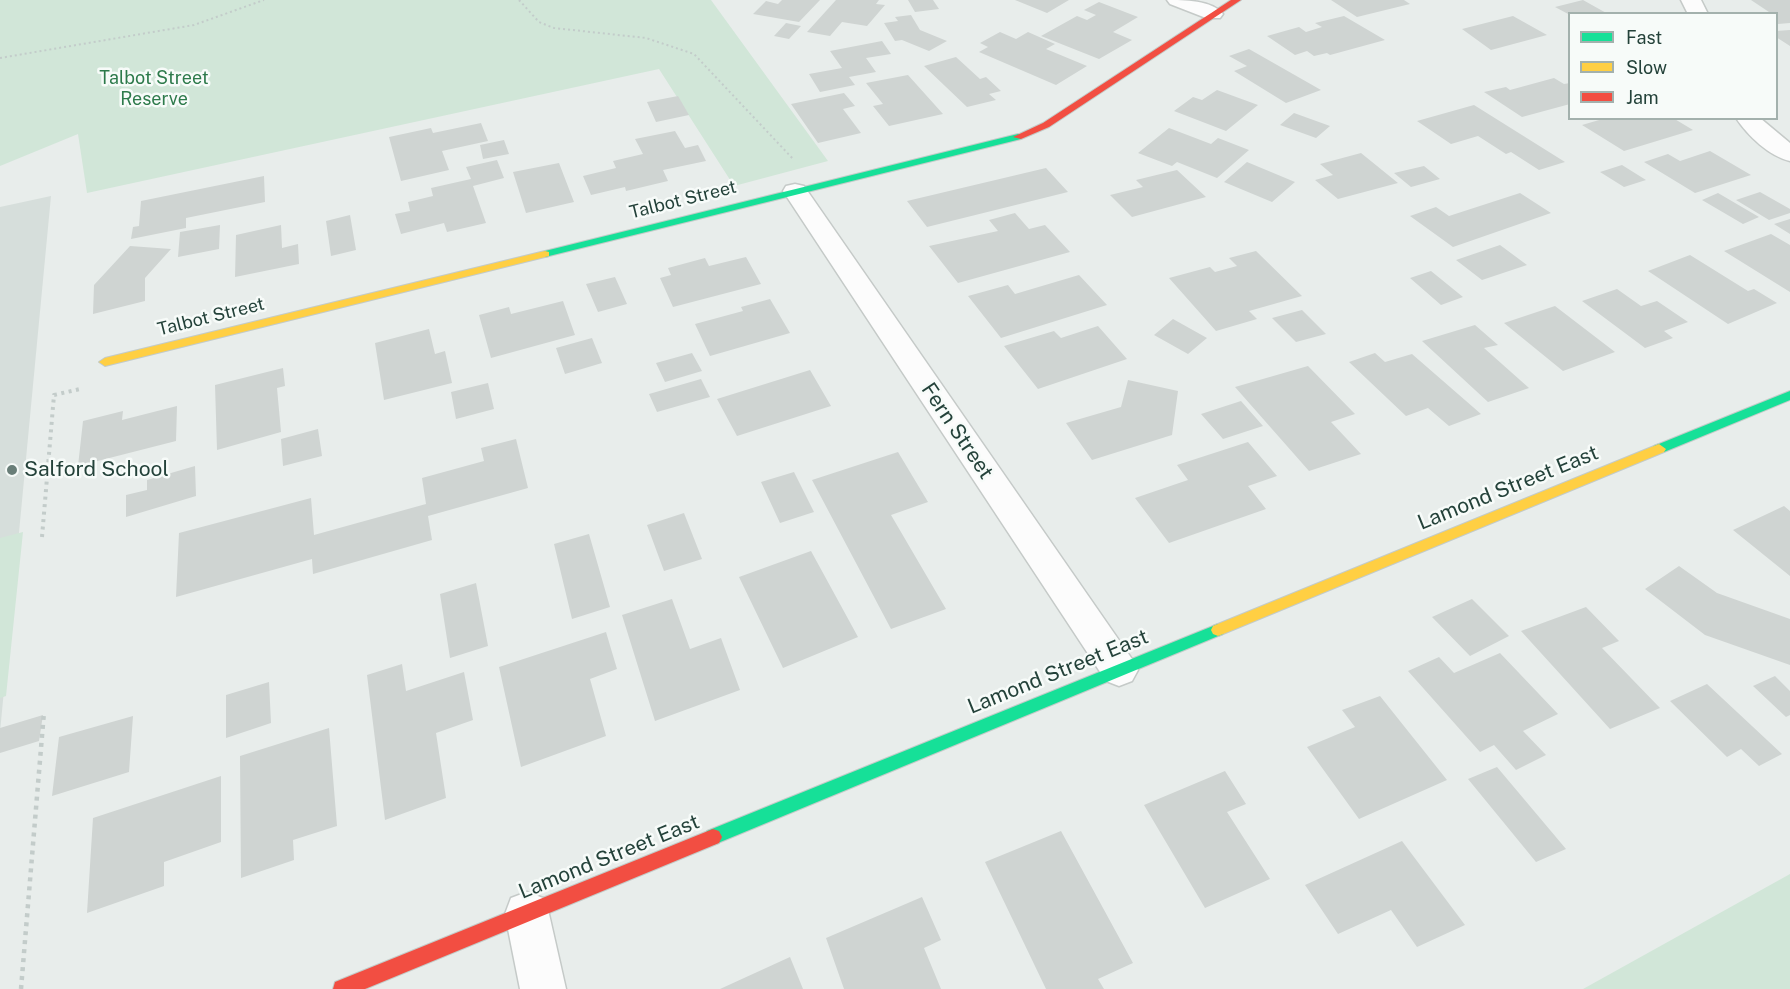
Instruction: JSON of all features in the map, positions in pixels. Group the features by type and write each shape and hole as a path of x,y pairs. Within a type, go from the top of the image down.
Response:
{"street":[{"path":"1177,0 1213,14"},
{"name":"Talbot Street","path":"105,362 1012,139 1046,125 1237,0"},
{"path":"1749,120 1759,132 1790,154"},
{"name":"Fern Street","path":"807,188 1119,670"},
{"name":"Lamond Street East","path":"342,989 1790,395"},
{"path":"527,914 543,989"}],"path":[{"path":"0,58 194,25 264,0"},
{"path":"519,0 539,22 554,28 646,38 694,54 807,188"},
{"path":"42,537 54,395 81,389"},
{"path":"21,989 44,712"}],"shaded area":[{"name":"Salford School","path":"51,196 0,732 0,207"}],"green space":[{"name":"Talbot Street Reserve","path":"0,0 711,0 828,161 734,186 659,69 87,193 78,134 0,166"},
{"path":"23,532 6,696 0,698 0,538"},
{"path":"1790,874 1790,989 1583,989"}],"building":[{"path":"782,0 820,0 799,22 753,14 766,1 778,4"},
{"path":"836,0 879,0 876,4 885,5 867,26 842,22 830,36 807,32"},
{"path":"908,0 933,0 939,9 915,12"},
{"path":"1015,0 1069,0 1047,13"},
{"path":"1331,0 1404,0 1410,4 1357,17"},
{"path":"1583,0 1604,12 1568,12 1568,14 1555,7"},
{"path":"1751,0 1790,0 1790,23 1778,24 1778,12 1769,12"},
{"path":"1099,2 1138,17 1113,32 1132,40 1099,59 1041,36 1077,16 1087,20 1096,15 1084,10"},
{"path":"911,15 920,30 947,41 929,51 902,40 895,41 884,23 898,21 895,17"},
{"path":"1344,16 1385,40 1330,55 1327,53 1314,56 1307,51 1295,55 1267,36 1299,27 1306,32 1322,27 1315,23"},
{"path":"1513,16 1547,35 1491,50 1462,29"},
{"path":"786,23 801,26 789,39 774,36"},
{"path":"1790,30 1790,46 1778,38 1778,31"},
{"path":"1000,32 1016,39 1028,32 1055,44 1046,49 1087,66 1056,85 979,52 988,47 980,43"},
{"path":"882,41 891,54 866,58 876,72 849,77 855,85 820,92 809,74 842,68 830,51"},
{"path":"1249,49 1321,90 1286,103 1234,71 1247,66 1229,56"},
{"path":"956,57 980,79 986,77 1001,91 989,94 996,100 967,107 924,66"},
{"path":"908,75 943,114 889,126 873,106 883,104 866,83"},
{"path":"1554,78 1564,84 1568,83 1568,105 1522,117 1484,92 1506,87 1510,90"},
{"path":"1217,90 1258,105 1226,131 1174,111 1193,97 1202,100"},
{"path":"844,93 855,106 843,109 861,133 818,143 791,104"},
{"path":"678,96 689,115 656,122 647,102"},
{"path":"1474,105 1565,162 1539,170 1511,152 1506,154 1478,136 1451,144 1417,121"},
{"path":"1294,113 1330,126 1316,138 1280,125"},
{"path":"1599,120 1676,120 1693,130 1624,151 1582,125"},
{"path":"481,123 488,141 442,151 449,170 401,181 389,137 431,128 433,133"},
{"path":"1169,128 1211,144 1218,138 1249,150 1217,178 1177,162 1172,166 1138,153"},
{"path":"675,131 685,148 698,145 706,161 663,170 668,181 626,191 625,187 591,195 583,176 616,168 613,161 643,154 635,139"},
{"path":"504,140 509,154 483,159 480,145"},
{"path":"1710,151 1751,175 1695,193 1644,162 1668,154 1680,161"},
{"path":"1361,153 1398,183 1338,199 1315,180 1333,175 1320,164"},
{"path":"497,160 504,178 473,186 486,223 447,232 444,223 401,234 395,214 410,211 408,202 433,196 431,188 471,179 466,167"},
{"path":"1247,162 1295,182 1272,202 1224,182"},
{"path":"559,163 574,202 526,213 513,172"},
{"path":"1622,165 1646,180 1624,187 1600,172"},
{"path":"1424,166 1440,179 1411,187 1394,173"},
{"path":"1046,168 1068,192 927,227 907,201"},
{"path":"1177,170 1206,197 1132,217 1110,195 1143,187 1136,180"},
{"path":"264,176 265,202 186,218 186,228 131,239 133,227 139,226 141,201"},
{"path":"1760,192 1790,209 1790,213 1769,220 1736,200"},
{"path":"1520,193 1551,213 1453,247 1410,216 1436,207 1449,216"},
{"path":"1718,193 1759,217 1743,224 1702,200"},
{"path":"1015,213 1029,229 1045,225 1070,252 958,283 929,246 998,231 989,220"},
{"path":"350,215 356,250 331,256 326,221"},
{"path":"1790,219 1790,234 1774,224"},
{"path":"220,225 219,249 178,257 180,232"},
{"path":"281,225 282,248 298,244 299,264 235,277 236,235"},
{"path":"1771,234 1790,245 1790,292 1724,251"},
{"path":"1500,245 1527,265 1482,280 1456,260"},
{"path":"130,246 171,249 145,278 145,301 93,314 94,285"},
{"path":"1256,251 1302,296 1249,311 1257,319 1216,331 1169,278 1210,267 1215,272 1237,266 1229,258"},
{"path":"1690,255 1748,291 1754,289 1777,303 1728,324 1648,271"},
{"path":"746,257 761,284 673,307 660,278 671,275 668,268 705,258 709,266"},
{"path":"1431,271 1463,297 1441,305 1410,278"},
{"path":"1079,275 1107,305 1001,338 968,296 1008,285 1015,294"},
{"path":"615,277 627,304 598,312 586,284"},
{"path":"1617,289 1641,306 1657,301 1688,322 1664,331 1673,338 1645,348 1582,301"},
{"path":"770,299 790,333 710,356 695,324 743,311 741,307"},
{"path":"563,301 575,335 491,358 479,315 509,307 511,314"},
{"path":"1555,306 1615,352 1563,371 1504,323"},
{"path":"1302,310 1326,334 1296,342 1272,318"},
{"path":"1173,319 1207,338 1188,354 1154,335"},
{"path":"1475,325 1498,345 1484,348 1529,388 1488,402 1422,341"},
{"path":"1098,326 1127,359 1038,389 1004,346 1054,331 1061,338"},
{"path":"429,329 435,354 445,351 452,383 384,400 375,343"},
{"path":"592,338 602,363 565,374 556,348"},
{"path":"692,353 702,371 665,382 656,363"},
{"path":"1375,353 1385,362 1412,354 1481,414 1449,426 1428,408 1406,416 1349,362"},
{"path":"1308,366 1355,414 1331,422 1361,454 1309,471 1235,387"},
{"path":"283,368 285,386 277,388 281,432 217,450 215,385"},
{"path":"810,370 831,406 737,436 717,399"},
{"path":"701,379 710,397 657,412 649,394"},
{"path":"1128,380 1178,391 1172,435 1092,460 1066,423 1121,407"},
{"path":"488,383 494,409 456,419 451,392"},
{"path":"1241,401 1263,426 1223,439 1201,414"},
{"path":"177,406 176,441 78,466 83,421 123,411 122,420"},
{"path":"318,429 322,456 283,466 281,439"},
{"path":"516,439 528,488 428,516 432,540 313,574 312,559 176,597 179,533 311,498 314,535 426,504 422,478 484,461 481,448"},
{"path":"1248,442 1277,476 1248,486 1266,509 1169,543 1135,498 1188,480 1177,465"},
{"path":"898,452 928,502 891,515 946,609 891,629 812,480"},
{"path":"195,466 196,496 126,517 126,495 147,490 147,480"},
{"path":"794,472 814,512 780,523 761,482"},
{"path":"1784,506 1790,511 1790,576 1733,530"},
{"path":"684,513 702,559 664,571 647,525"},
{"path":"589,534 610,607 572,619 554,544"},
{"path":"811,551 858,637 783,668 739,577"},
{"path":"1679,566 1717,593 1790,619 1790,665 1705,635 1645,589"},
{"path":"476,583 488,646 450,658 440,594"},
{"path":"672,599 690,649 721,638 740,690 655,721 622,615"},
{"path":"1472,599 1509,636 1470,656 1432,617"},
{"path":"1586,607 1619,641 1602,648 1660,708 1610,729 1521,631"},
{"path":"606,632 617,669 590,679 606,736 521,767 499,667"},
{"path":"1500,653 1558,714 1523,731 1546,755 1516,770 1494,745 1480,752 1408,671 1439,657 1454,673"},
{"path":"402,664 406,691 464,672 473,720 436,733 446,798 385,820 367,675"},
{"path":"1775,676 1790,691 1790,715 1786,717 1753,686"},
{"path":"269,682 271,723 226,738 226,695"},
{"path":"1707,684 1782,754 1759,766 1741,749 1727,757 1670,701"},
{"path":"1380,696 1447,780 1359,819 1307,747 1355,727 1342,710"},
{"path":"43,715 39,741 0,753 0,728"},
{"path":"133,716 129,772 52,796 59,737"},
{"path":"329,728 337,826 293,840 294,860 241,878 240,756"},
{"path":"1497,767 1566,849 1536,862 1468,779"},
{"path":"1225,771 1246,804 1227,812 1270,879 1205,908 1144,805"},
{"path":"221,776 221,842 164,862 164,886 87,913 93,818"},
{"path":"1061,831 1133,963 1098,979 1104,989 1046,989 985,862"},
{"path":"1402,841 1465,925 1417,947 1391,910 1338,934 1305,885"},
{"path":"922,897 941,940 924,948 941,989 844,989 826,938"},
{"path":"790,957 803,989 720,989"}],"traffic: fast":[{"path":"545,254 1018,137"},
{"path":"1659,449 1790,395"},
{"path":"713,837 1218,630"}],"traffic: slow":[{"path":"105,362 545,254"},
{"path":"1218,630 1659,449"}],"traffic: jam":[{"path":"1018,137 1046,125 1237,0"},
{"path":"342,989 713,837"}],"place":[{"name":"Salford School","path":"12,470"}]}
